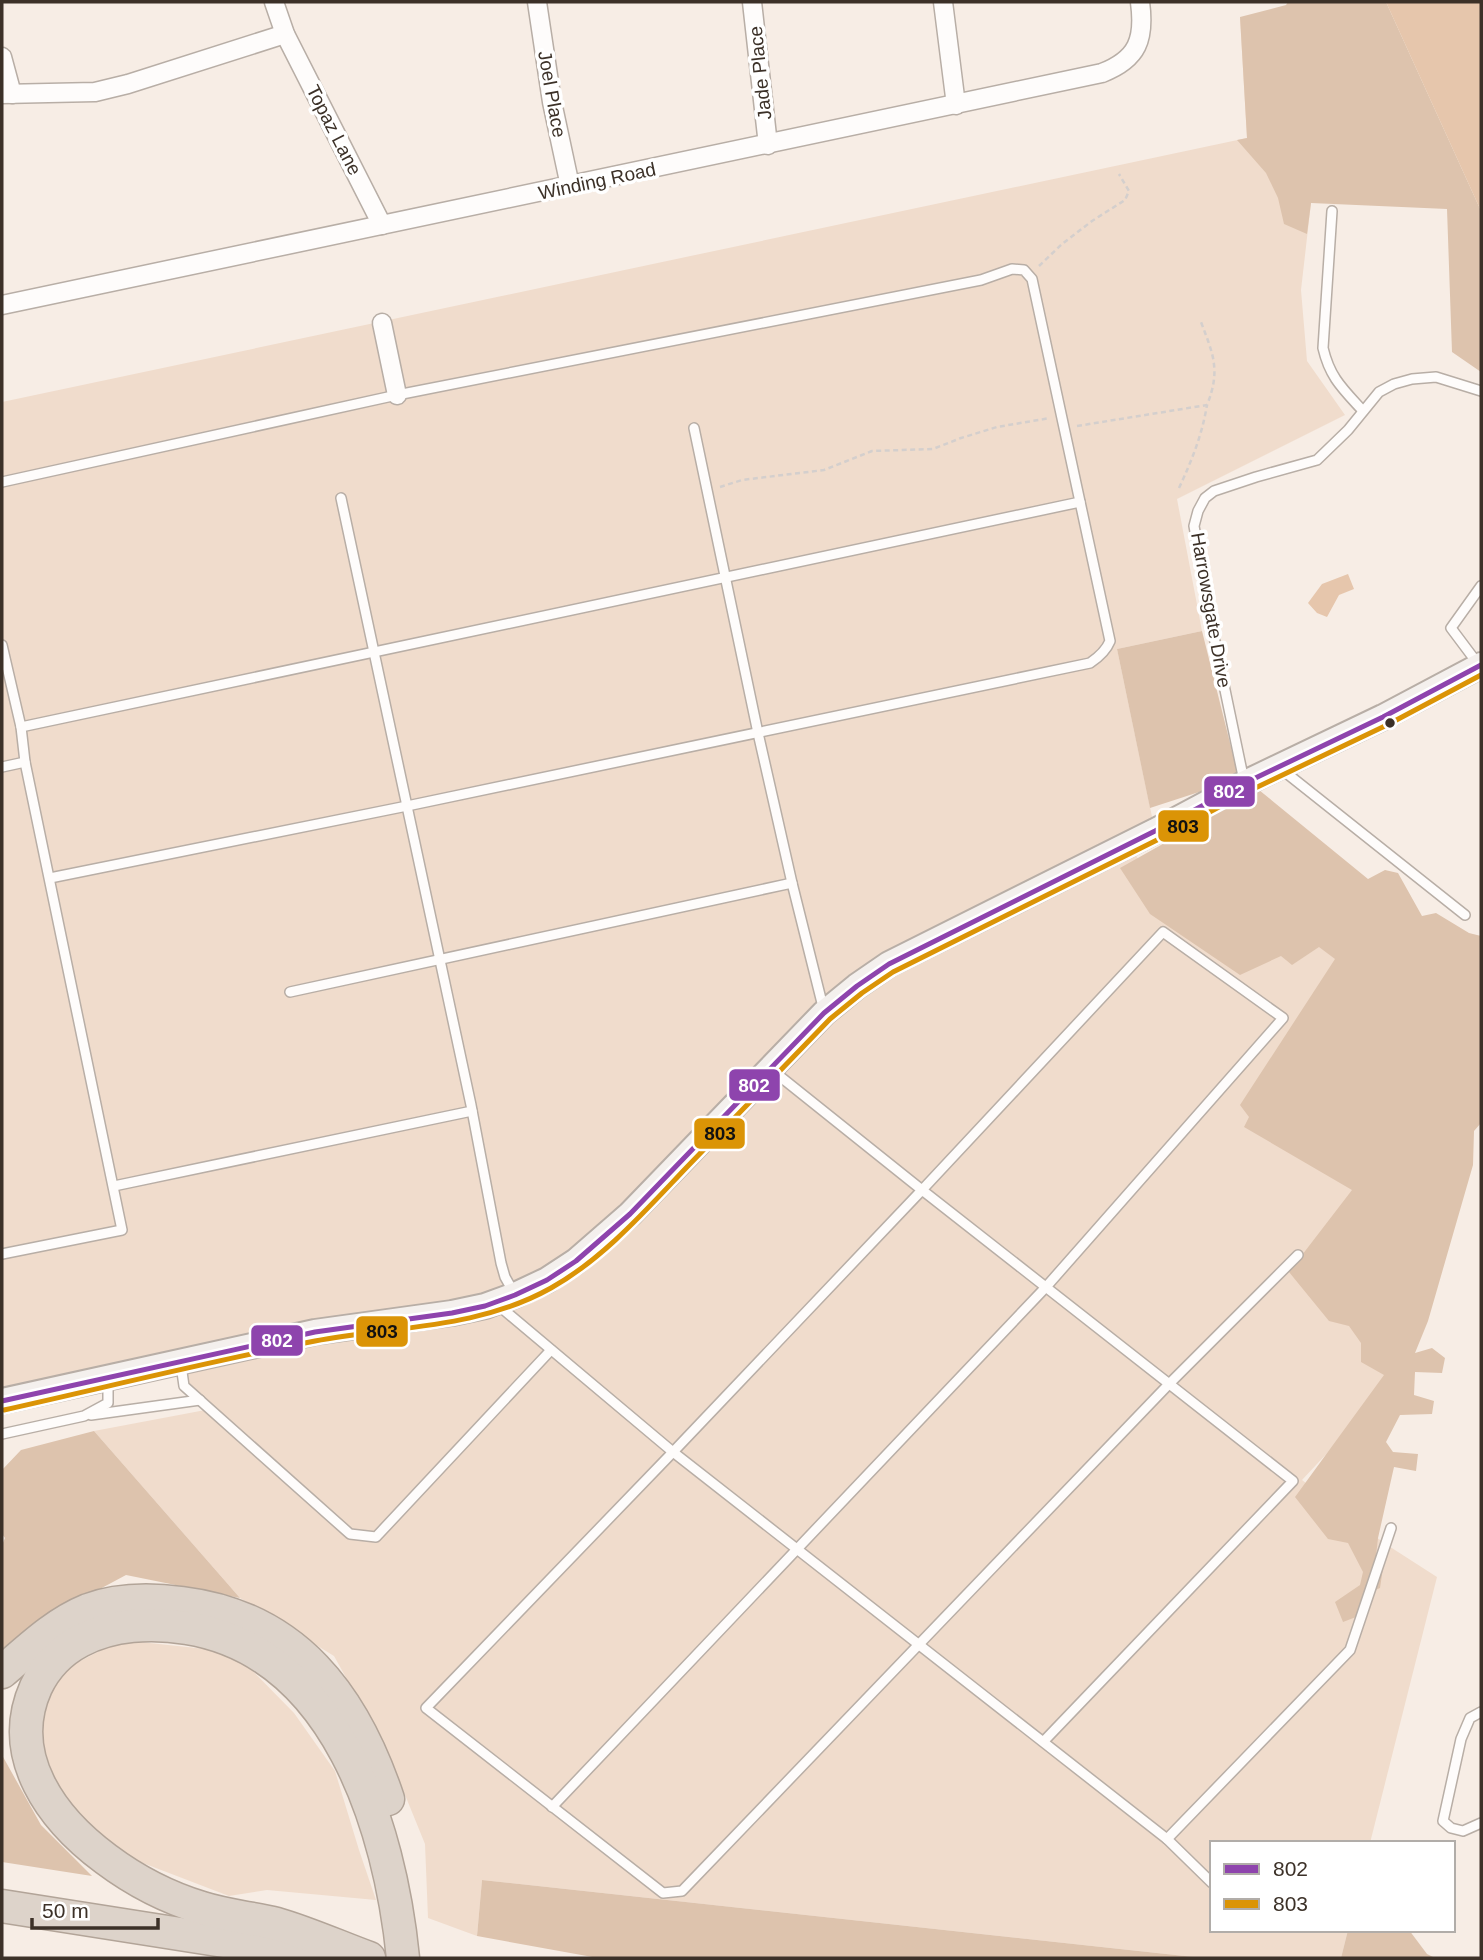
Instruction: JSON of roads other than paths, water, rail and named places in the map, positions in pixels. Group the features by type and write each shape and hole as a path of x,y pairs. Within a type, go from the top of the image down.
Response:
{"highway":[{"path":"2,1672 62,1623 91,1609 139,1601 167,1601 210,1607 265,1629 288,1644 310,1663 350,1712 381,1780 403,1958"},
{"path":"369,1958 277,1924 228,1915 187,1903 141,1881 81,1839 50,1803 36,1777 30,1762 26,1736 28,1709 33,1695 39,1681 55,1659 78,1642 104,1631 165,1625 203,1631 227,1639 271,1662 291,1679 328,1724 386,1824 407,1874 420,1958"},
{"path":"2,1906 334,1958"}],"street":[{"name":"Topaz Lane","path":"274,2 285,34 382,226"},
{"name":"Joel Place","path":"537,2 552,102 570,186"},
{"name":"Jade Place","path":"752,2 768,145"},
{"path":"943,2 957,104"},
{"name":"Winding Road","path":"2,305 1102,74 1117,68 1130,57 1140,38 1143,22 1140,2"},
{"path":"2,57 7,94 95,92 285,34"},
{"path":"382,323 397,396"},
{"path":"2,1401 315,1332 452,1313 505,1299 547,1280 576,1261 630,1214 824,1013 889,964 1155,831 1278,766 1481,667"}],"lane":[{"path":"1332,211 1323,348 1327,366 1363,411"},
{"path":"2,482 397,396 967,282 1013,269 1024,270 1032,279 1110,641 1100,657 1090,663 50,878"},
{"name":"Harrowsgate Drive","path":"1245,783 1194,526 1205,498 1214,491 1317,460 1348,430 1379,392 1394,384 1436,377 1481,391"},
{"path":"694,428 758,733 824,1013"},
{"path":"341,498 472,1111 505,1277 505,1299 551,1350 673,1452 1167,1839 1210,1881"},
{"path":"20,727 1080,502"},
{"path":"1481,586 1451,628 1481,667"},
{"path":"2,645 122,1230 2,1254"},
{"path":"2,767 25,762"},
{"path":"1278,766 1465,915"},
{"path":"290,992 792,883"},
{"path":"552,1807 1046,1287 1283,1018 1163,932 922,1190 426,1708 552,1807 663,1893 682,1891 1169,1384 1298,1255"},
{"path":"771,1069 1293,1480 1043,1742"},
{"path":"114,1186 472,1111"},
{"path":"181,1362 184,1386 350,1534 376,1537 551,1350"},
{"path":"84,1416 107,1403 108,1378"},
{"path":"2,1434 84,1416 200,1400"},
{"path":"1167,1839 1349,1650 1391,1528"},
{"path":"1481,1712 1470,1718 1461,1739 1443,1821 1451,1828 1463,1832 1481,1823"}]}
